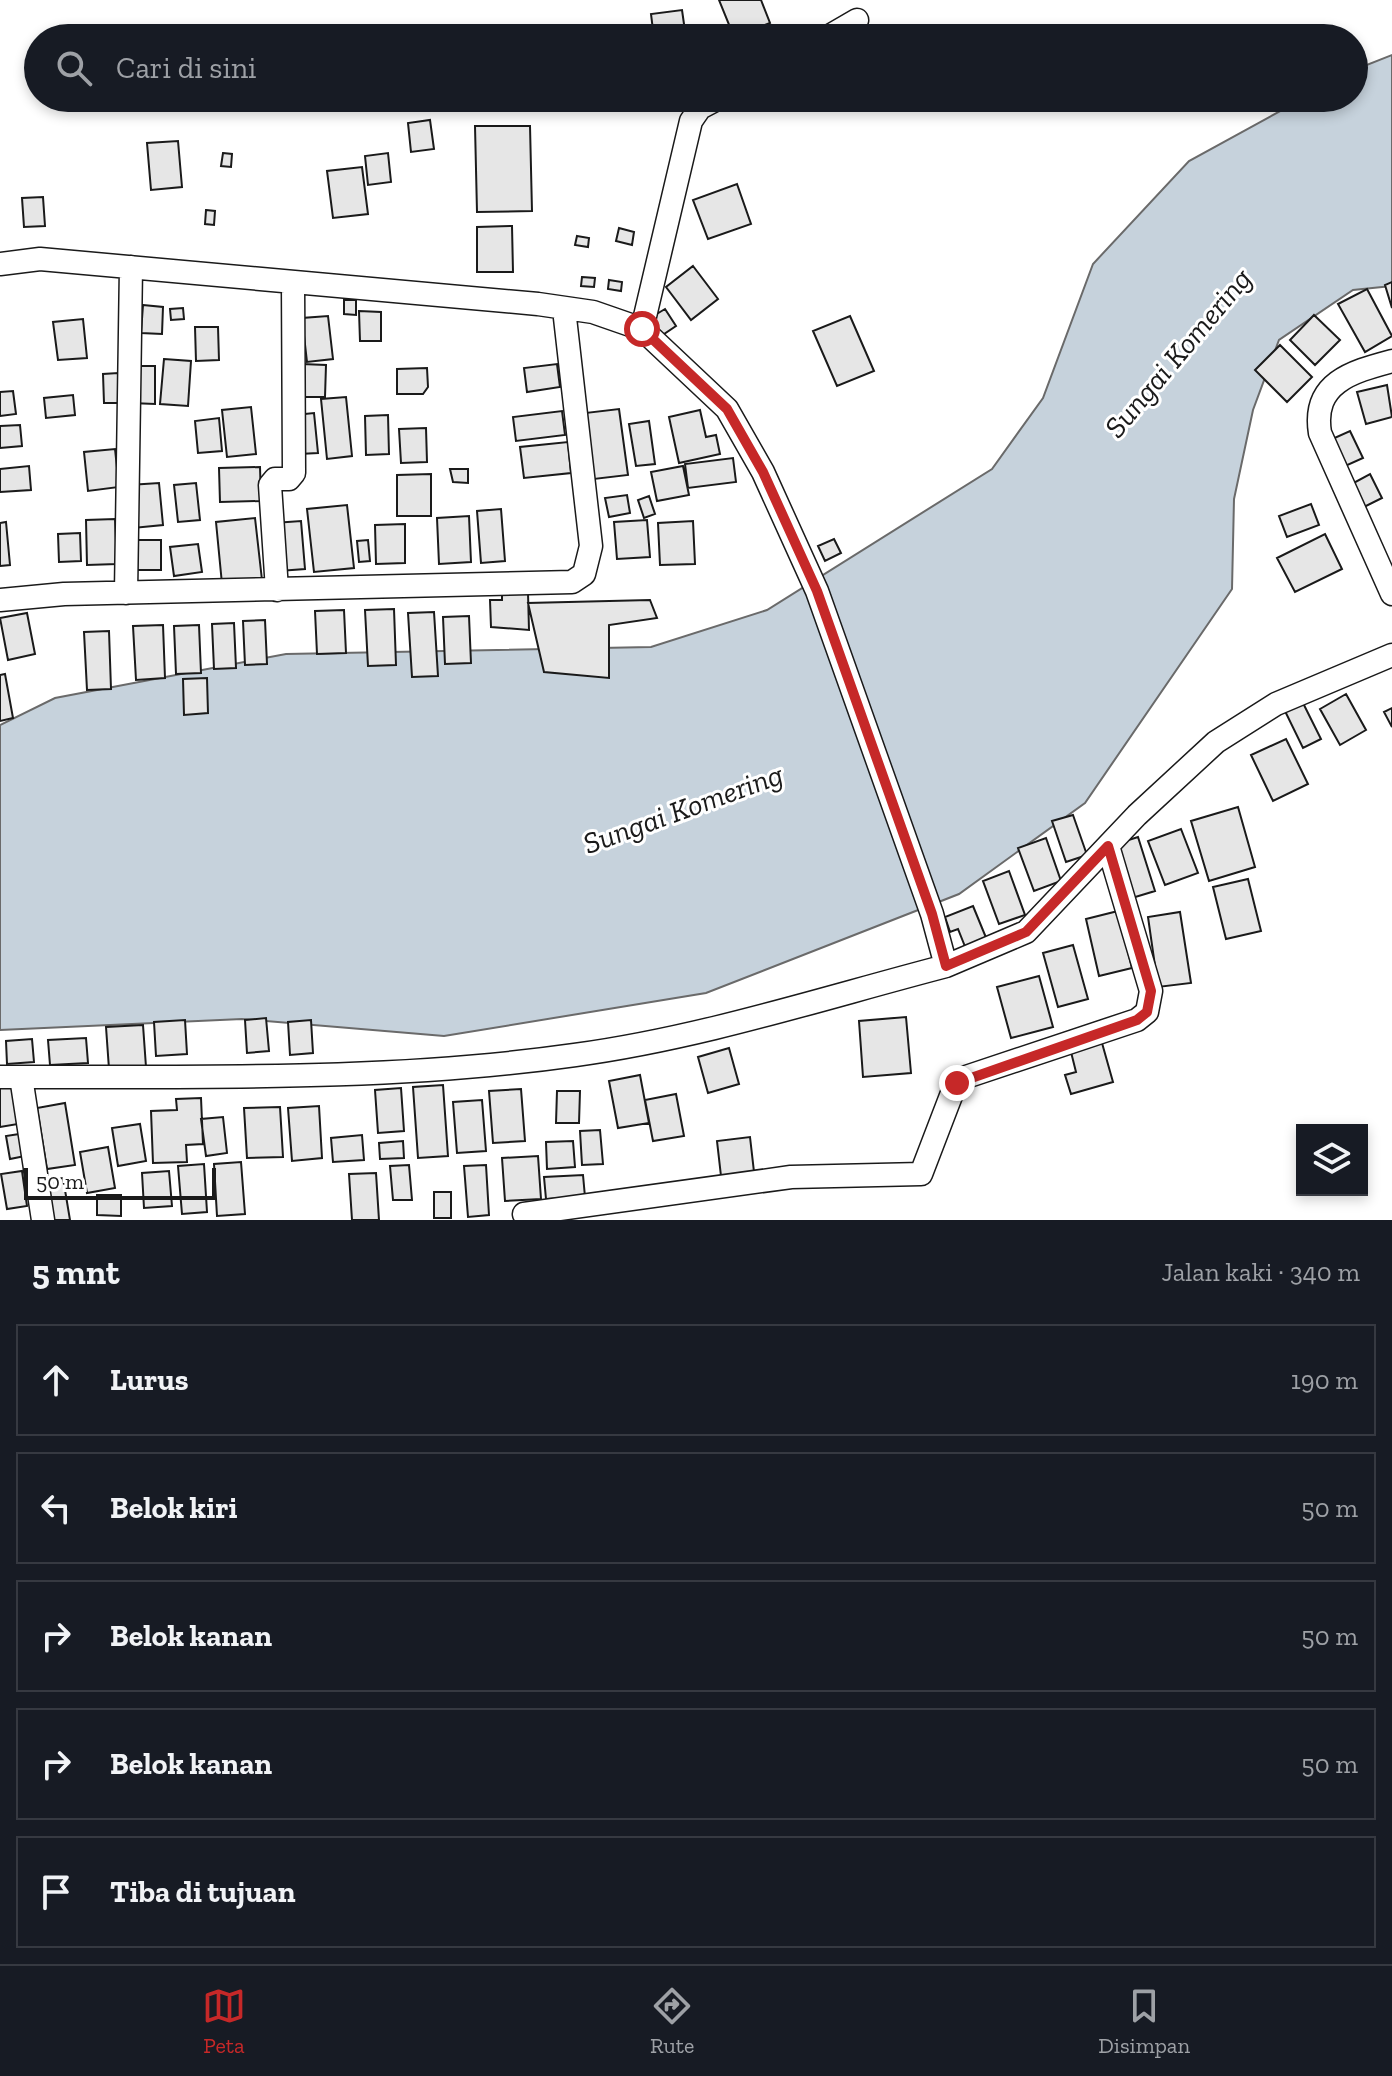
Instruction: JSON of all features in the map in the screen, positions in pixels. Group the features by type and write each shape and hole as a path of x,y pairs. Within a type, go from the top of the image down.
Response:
{"street":[{"path":"850,24 857,20"},
{"path":"642,329 691,121 697,112"},
{"path":"0,264 40,259 439,293 593,312 642,329 727,409 763,472 817,591 932,914 946,966"},
{"path":"126,593 131,267"},
{"path":"277,590 270,485 275,479 289,479 294,473 293,282"},
{"path":"0,600 126,593 572,582 584,574 591,546 564,309"},
{"path":"1392,361 1350,375 1332,387 1320,401 1317,417 1320,433 1392,594"},
{"path":"43,1220 10,1077 379,1074 575,1055 654,1043 946,966 1026,932 1184,769 1248,720 1392,655"},
{"path":"524,1214 791,1177 921,1174 954,1088 963,1078 1137,1020 1147,1012 1151,991 1108,846"}],"water":[{"name":"Sungai Komering","path":"1392,55 1392,286 1353,290 1279,340 1253,410 1234,499 1232,589 1085,803 959,894 706,993 444,1036 242,1019 0,1030 0,725 55,698 286,654 651,647 767,610 992,469 1043,398 1093,264 1189,161 1278,112 1368,112 1368,64"}],"building":[{"path":"719,0 761,0 770,23 767,24 729,24"},
{"path":"682,10 684,24 652,24 651,14"},
{"path":"430,120 434,149 411,152 408,123"},
{"path":"475,126 530,126 532,211 477,212"},
{"path":"178,141 182,187 151,190 147,143"},
{"path":"223,153 232,154 231,167 221,166"},
{"path":"388,153 391,182 368,185 365,156"},
{"path":"362,167 368,214 333,218 327,171"},
{"path":"737,184 751,224 708,239 693,200"},
{"path":"43,197 45,226 24,227 22,198"},
{"path":"206,210 215,211 214,225 205,224"},
{"path":"512,226 513,272 477,272 477,227"},
{"path":"619,228 634,232 632,245 616,241"},
{"path":"577,236 589,238 588,247 575,245"},
{"path":"693,266 718,299 691,320 666,287"},
{"path":"582,277 595,278 594,287 581,286"},
{"path":"609,280 622,282 621,291 608,289"},
{"path":"1392,282 1392,308 1385,285"},
{"path":"1367,289 1392,336 1365,352 1338,304"},
{"path":"344,300 356,300 356,315 344,314"},
{"path":"143,305 163,307 162,334 141,333"},
{"path":"183,308 184,319 171,320 170,309"},
{"path":"665,309 676,326 661,336 650,318"},
{"path":"359,311 381,312 381,341 360,341"},
{"path":"1314,315 1340,340 1315,365 1290,340"},
{"path":"328,316 333,359 307,362 302,318"},
{"path":"850,316 874,371 837,386 813,331"},
{"path":"83,319 87,358 58,360 53,322"},
{"path":"195,327 218,327 219,360 196,361"},
{"path":"1280,345 1312,377 1287,402 1255,370"},
{"path":"164,359 191,361 188,406 160,404"},
{"path":"302,364 326,365 325,397 302,397"},
{"path":"557,364 560,387 527,392 524,368"},
{"path":"132,366 155,366 155,404 131,403"},
{"path":"427,368 428,387 423,394 397,394 397,369"},
{"path":"118,373 119,403 104,403 103,374"},
{"path":"1387,385 1392,417 1366,424 1357,392"},
{"path":"13,391 16,414 0,416 0,392"},
{"path":"73,395 75,415 46,418 44,398"},
{"path":"346,397 352,456 327,459 321,399"},
{"path":"251,407 256,454 227,457 222,410"},
{"path":"619,409 628,475 594,479 585,413"},
{"path":"700,410 706,437 716,435 720,454 679,463 669,417"},
{"path":"562,411 565,435 516,441 513,417"},
{"path":"314,413 318,453 299,454 295,415"},
{"path":"388,415 389,454 366,455 365,416"},
{"path":"219,418 222,451 198,453 195,421"},
{"path":"649,421 655,464 636,466 629,424"},
{"path":"20,425 22,446 0,448 0,426"},
{"path":"426,428 427,462 401,463 399,429"},
{"path":"1350,431 1363,458 1343,467 1330,440"},
{"path":"568,442 571,473 524,478 520,447"},
{"path":"115,449 119,487 88,491 84,452"},
{"path":"733,458 736,482 688,488 685,464"},
{"path":"29,466 31,490 0,492 0,469"},
{"path":"683,466 689,495 657,501 651,472"},
{"path":"260,467 261,501 220,502 219,468"},
{"path":"450,469 468,469 468,483 453,482"},
{"path":"431,474 431,516 397,516 397,475"},
{"path":"1370,474 1382,498 1360,509 1348,486"},
{"path":"159,483 163,525 133,528 129,485"},
{"path":"196,483 200,520 178,522 174,485"},
{"path":"627,495 630,513 609,517 605,498"},
{"path":"649,496 655,514 644,518 638,500"},
{"path":"1311,504 1319,525 1287,537 1279,516"},
{"path":"347,505 354,568 314,572 307,509"},
{"path":"501,509 505,561 481,563 477,511"},
{"path":"469,516 471,562 439,564 437,518"},
{"path":"255,518 262,580 222,584 216,522"},
{"path":"115,519 117,564 87,565 86,520"},
{"path":"647,520 650,557 617,559 614,522"},
{"path":"301,521 305,569 279,571 274,523"},
{"path":"693,521 695,564 660,565 658,523"},
{"path":"6,522 10,565 0,566 0,523"},
{"path":"405,524 405,563 376,564 375,525"},
{"path":"80,533 81,561 59,562 58,534"},
{"path":"1325,534 1342,569 1295,592 1277,558"},
{"path":"834,539 841,553 825,561 818,546"},
{"path":"130,540 161,540 161,570 130,570"},
{"path":"368,540 370,561 359,562 357,541"},
{"path":"198,544 202,572 174,576 170,547"},
{"path":"528,593 529,630 491,627 490,600 502,600 502,594"},
{"path":"650,600 657,618 609,625 609,678 544,672 528,603"},
{"path":"394,609 396,665 368,666 365,610"},
{"path":"344,610 346,653 317,654 315,611"},
{"path":"434,612 438,676 412,677 408,613"},
{"path":"27,613 35,654 8,660 0,618"},
{"path":"469,616 471,663 445,664 443,617"},
{"path":"265,620 267,664 245,665 243,621"},
{"path":"234,623 236,668 214,669 212,624"},
{"path":"163,625 165,678 136,680 133,626"},
{"path":"199,625 201,673 176,674 174,626"},
{"path":"109,631 111,689 87,690 84,632"},
{"path":"5,674 13,718 0,721 0,675"},
{"path":"207,678 208,713 184,715 183,679"},
{"path":"1346,694 1366,730 1340,745 1320,709"},
{"path":"1301,699 1321,739 1303,748 1283,707"},
{"path":"1392,708 1392,727 1384,712"},
{"path":"1286,739 1308,784 1273,801 1251,755"},
{"path":"1238,807 1255,867 1209,881 1191,821"},
{"path":"1073,815 1087,855 1066,862 1052,821"},
{"path":"1181,829 1198,873 1165,885 1148,841"},
{"path":"1138,837 1155,891 1132,898 1116,844"},
{"path":"1046,838 1061,881 1034,891 1018,848"},
{"path":"1009,871 1025,915 999,924 983,881"},
{"path":"1248,879 1261,931 1226,939 1213,887"},
{"path":"973,906 987,940 966,949 958,929 950,932 945,917"},
{"path":"1118,911 1132,968 1099,976 1086,919"},
{"path":"1180,912 1191,983 1158,987 1148,917"},
{"path":"1073,945 1088,999 1058,1007 1043,953"},
{"path":"1039,976 1053,1027 1011,1038 997,987"},
{"path":"906,1017 911,1073 863,1077 859,1021"},
{"path":"266,1018 269,1051 247,1053 245,1020"},
{"path":"185,1020 187,1054 156,1056 154,1022"},
{"path":"311,1020 313,1053 290,1055 288,1022"},
{"path":"143,1025 146,1067 109,1069 106,1027"},
{"path":"86,1038 88,1063 50,1065 48,1040"},
{"path":"32,1039 34,1062 7,1064 6,1041"},
{"path":"1102,1043 1113,1082 1071,1094 1065,1075 1076,1072 1071,1052"},
{"path":"729,1048 739,1084 708,1093 698,1057"},
{"path":"640,1075 649,1123 618,1128 609,1081"},
{"path":"443,1085 448,1156 418,1158 413,1087"},
{"path":"12,1086 18,1124 0,1127 0,1088"},
{"path":"401,1088 404,1131 378,1133 375,1090"},
{"path":"521,1089 525,1141 493,1143 489,1091"},
{"path":"557,1091 580,1091 579,1123 556,1123"},
{"path":"676,1094 684,1136 653,1141 645,1100"},
{"path":"201,1098 203,1144 186,1145 187,1162 153,1163 151,1111 177,1110 176,1099"},
{"path":"482,1100 486,1151 457,1153 453,1102"},
{"path":"65,1103 75,1165 47,1169 37,1108"},
{"path":"319,1106 322,1158 292,1161 288,1108"},
{"path":"280,1107 283,1157 247,1158 244,1108"},
{"path":"223,1117 227,1153 206,1156 201,1119"},
{"path":"140,1124 146,1161 118,1166 112,1128"},
{"path":"600,1130 603,1164 582,1165 580,1131"},
{"path":"26,1133 30,1155 10,1159 6,1136"},
{"path":"362,1135 364,1160 333,1162 331,1138"},
{"path":"750,1137 754,1172 721,1176 717,1141"},
{"path":"403,1141 404,1158 380,1159 379,1143"},
{"path":"573,1141 575,1167 547,1169 546,1142"},
{"path":"108,1147 115,1188 87,1193 80,1152"},
{"path":"538,1156 541,1199 505,1201 502,1158"},
{"path":"241,1162 245,1214 217,1216 214,1164"},
{"path":"204,1164 207,1212 182,1214 178,1166"},
{"path":"409,1165 412,1200 393,1200 390,1166"},
{"path":"486,1165 489,1215 468,1217 464,1166"},
{"path":"22,1171 27,1206 7,1209 1,1174"},
{"path":"169,1171 172,1206 144,1208 142,1173"},
{"path":"376,1173 379,1220 352,1220 349,1174"},
{"path":"583,1175 585,1197 546,1199 544,1177"},
{"path":"63,1178 70,1220 47,1220 41,1182"},
{"path":"434,1192 451,1192 451,1218 434,1218"},
{"path":"97,1195 121,1195 121,1216 97,1215"}],"route":[{"path":"642,329 727,409 763,472 817,591 932,914 946,966 1026,932 1108,846 1151,991 1147,1012 1137,1020 963,1078 957,1083"}]}
